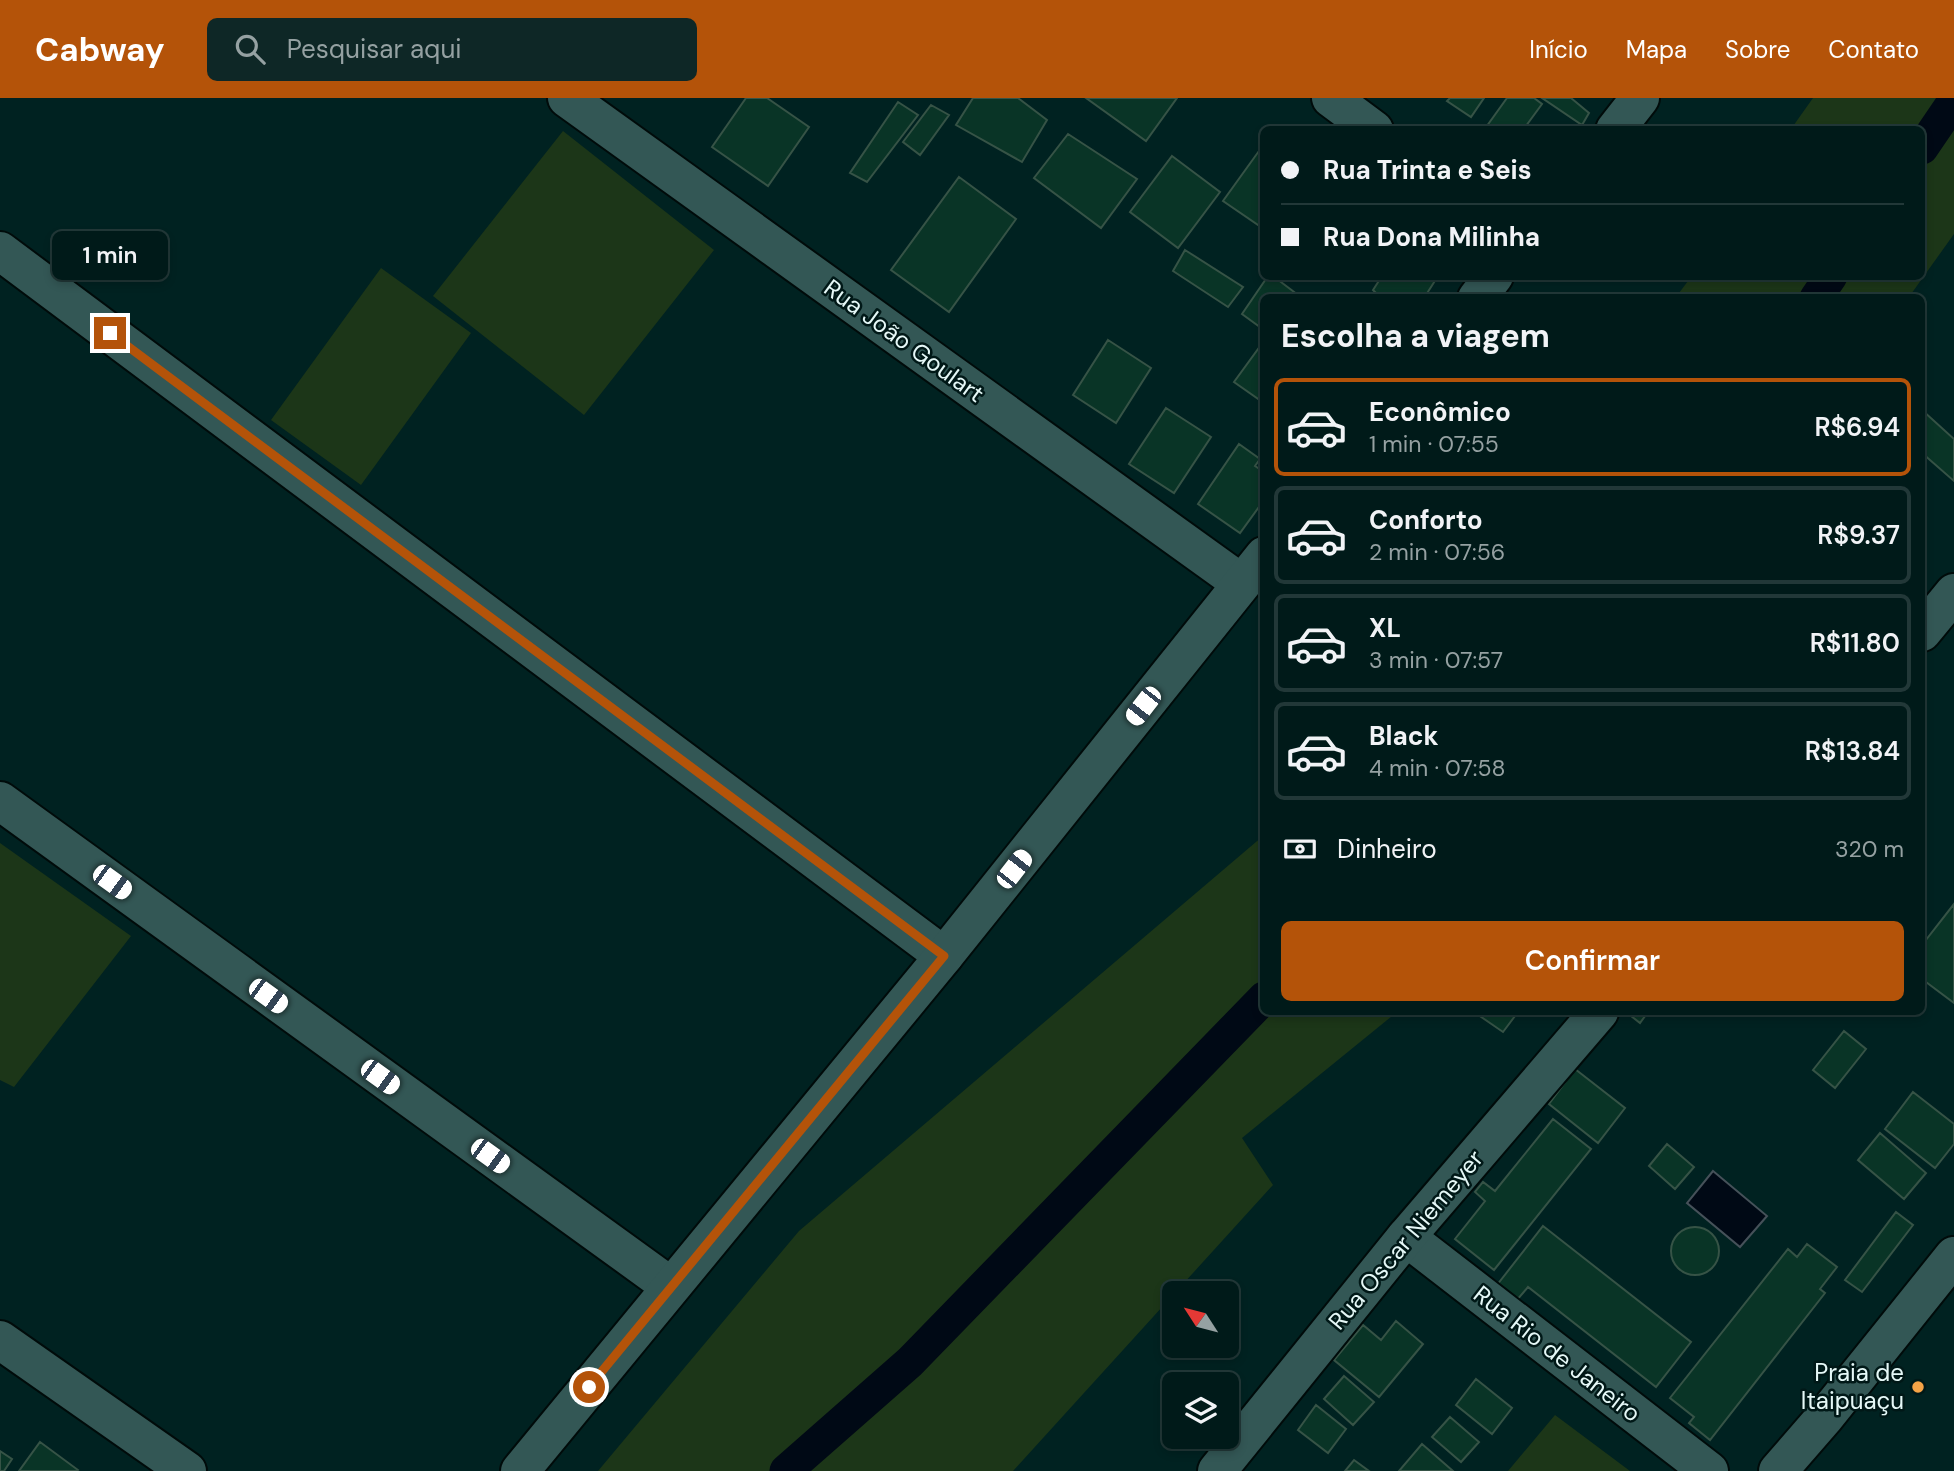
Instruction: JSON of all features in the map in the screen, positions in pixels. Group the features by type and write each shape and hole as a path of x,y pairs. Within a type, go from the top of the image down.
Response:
{"street":[{"name":"Rua João Goulart","path":"567,98 1252,569"},
{"path":"1331,98 1369,126"},
{"path":"1618,126 1640,98"},
{"path":"0,251 944,956"},
{"path":"1480,294 1491,280"},
{"path":"520,1471 944,956 1252,569"},
{"path":"1925,628 1954,593"},
{"path":"0,801 670,1286"},
{"name":"Rua Oscar Niemeyer","path":"1217,1471 1406,1237 1596,1015"},
{"name":"Rua Rio de Janeiro","path":"1406,1237 1709,1471"},
{"path":"1778,1471 1954,1256"},
{"path":"0,1340 187,1471"}],"green space":[{"path":"1813,98 1954,98 1954,234 1925,275 1925,126 1793,126"},
{"path":"563,131 714,250 584,415 433,296"},
{"path":"381,268 471,333 361,485 271,420"},
{"path":"1689,280 1921,280 1911,294 1678,294"},
{"path":"1260,839 1260,1015 1393,1015 1242,1138 1273,1185 1186,1281 1162,1281 1162,1307 1013,1471 598,1471 799,1231"},
{"path":"0,843 131,936 14,1087 0,1080"},
{"path":"1555,1415 1630,1471 1508,1471"}],"shaded area":[{"path":"1713,1171 1767,1216 1740,1247 1687,1203"}],"building":[{"path":"746,98 767,98 809,127 768,186 712,147"},
{"path":"973,98 1018,98 1047,120 1022,162 956,125"},
{"path":"1086,98 1177,98 1146,141"},
{"path":"1450,98 1484,98 1471,117 1447,101"},
{"path":"1507,98 1534,98 1542,104 1526,126 1487,126"},
{"path":"1542,98 1571,98 1589,113 1582,125"},
{"path":"898,102 918,115 867,182 850,173"},
{"path":"931,105 949,115 920,155 903,142"},
{"path":"1068,134 1137,179 1101,228 1034,178"},
{"path":"1260,150 1260,226 1223,201"},
{"path":"1172,156 1220,192 1178,248 1130,212"},
{"path":"959,177 1016,219 949,312 891,270"},
{"path":"1185,250 1243,287 1228,307 1173,271"},
{"path":"1265,280 1278,280 1297,294 1260,294 1260,327 1242,314"},
{"path":"1379,280 1435,280 1427,294 1377,294 1373,290"},
{"path":"1108,340 1151,368 1116,423 1073,395"},
{"path":"1260,346 1260,400 1234,382"},
{"path":"1166,408 1211,437 1174,493 1129,464"},
{"path":"1925,413 1954,439 1954,481 1925,456"},
{"path":"1239,444 1260,459 1255,466 1260,469 1260,506 1240,533 1198,504"},
{"path":"1954,904 1954,1003 1925,981 1925,941"},
{"path":"1478,1015 1516,1015 1503,1032"},
{"path":"1630,1015 1646,1015 1640,1023"},
{"path":"1844,1031 1866,1049 1835,1088 1813,1070"},
{"path":"1575,1069 1625,1108 1598,1143 1549,1104"},
{"path":"1913,1092 1954,1124 1954,1144 1935,1168 1885,1129"},
{"path":"1553,1119 1591,1149 1494,1270 1455,1239 1485,1201 1475,1192 1483,1182 1495,1191"},
{"path":"1880,1133 1926,1173 1904,1199 1858,1160"},
{"path":"1667,1144 1694,1167 1675,1189 1649,1166"},
{"path":"1896,1212 1913,1225 1862,1292 1845,1280"},
{"path":"1543,1226 1691,1342 1656,1387 1528,1287 1517,1300 1497,1285"},
{"path":"1695,1227 1712,1234 1719,1251 1712,1268 1695,1275 1678,1268 1671,1251 1678,1234"},
{"path":"1807,1244 1837,1267 1820,1289 1825,1293 1710,1440 1689,1423 1694,1417 1670,1398 1788,1249 1797,1257"},
{"path":"1396,1321 1423,1344 1379,1397 1334,1360 1363,1325 1381,1340"},
{"path":"1344,1376 1374,1402 1353,1425 1324,1399"},
{"path":"1476,1379 1512,1408 1492,1434 1456,1405"},
{"path":"1316,1405 1346,1429 1328,1453 1298,1430"},
{"path":"1450,1417 1479,1442 1461,1462 1432,1437"},
{"path":"40,1442 78,1470 19,1471"},
{"path":"1422,1444 1453,1471 1399,1471"},
{"path":"0,1451 12,1459 4,1471 0,1471"},
{"path":"1354,1460 1369,1471 1345,1471"}],"waterway":[{"path":"1925,144 1954,101"},
{"path":"1819,294 1828,280"},
{"path":"786,1471 910,1362 1260,1002"}],"place":[{"name":"Praia de Itaipuaçu","path":"1918,1387"}],"route":[{"path":"110,333 944,956 589,1387"}]}
